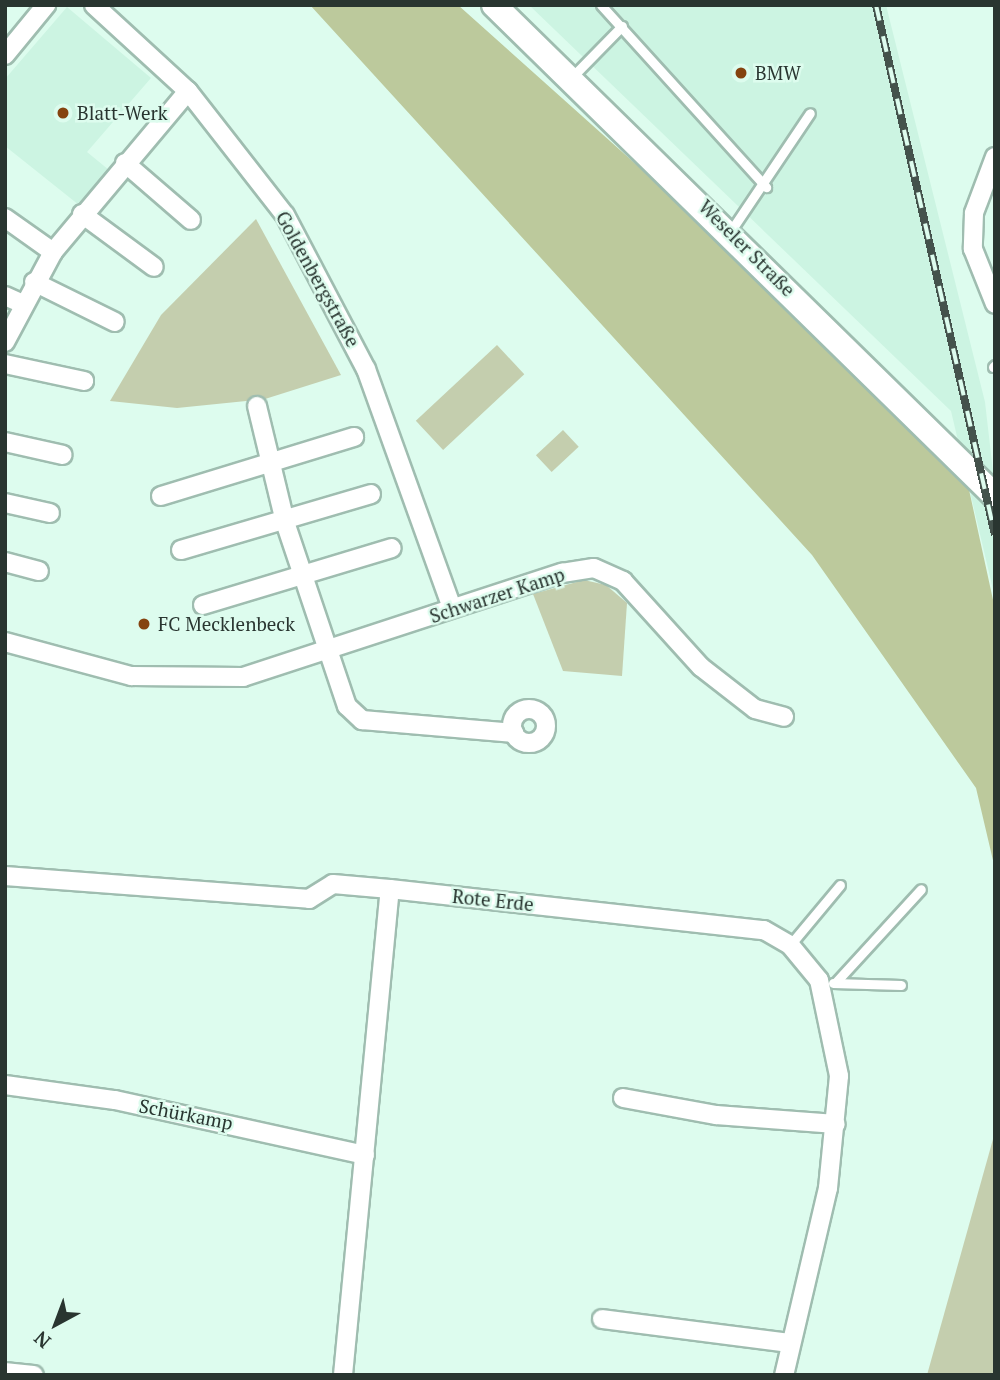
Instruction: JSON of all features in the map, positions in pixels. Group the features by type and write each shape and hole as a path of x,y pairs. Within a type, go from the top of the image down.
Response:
{"main road":[{"name":"Weseler Straße","path":"494,5 573,76 995,496"}],"street":[{"path":"7,50 46,5"},
{"name":"Goldenbergstraße","path":"94,5 188,91 285,215 324,282 385,414 452,608"},
{"path":"5,342 34,282 53,251 188,91"},
{"path":"995,157 974,213 973,249 995,304"},
{"path":"125,163 191,220"},
{"path":"82,214 154,267"},
{"path":"5,218 53,251"},
{"path":"34,282 115,322"},
{"path":"5,296 23,304"},
{"path":"5,364 84,381"},
{"path":"257,406 269,466 285,522 326,652 347,706 362,720 514,733"},
{"path":"161,496 269,466 354,437"},
{"path":"5,442 62,455"},
{"path":"181,550 285,522 371,494"},
{"path":"5,503 50,513"},
{"path":"203,605 302,578 392,548"},
{"path":"5,562 39,571"},
{"name":"Schwarzer Kamp","path":"5,642 131,676 186,680 243,677 562,573 608,572 636,593 701,667 755,709 784,717"},
{"name":"Rote Erde","path":"5,876 309,900 333,884 390,889 764,930 790,945 828,986 839,1076 828,1188 784,1375"},
{"path":"343,1375 390,889"},
{"name":"Schürkamp","path":"5,1085 115,1100 365,1155"},
{"path":"623,1098 716,1115 836,1124"},
{"path":"601,1319 790,1343"},
{"path":"5,1372 34,1375"}],"lane":[{"path":"601,5 766,187"},
{"path":"573,76 622,26"},
{"path":"730,232 766,187 810,113"},
{"path":"790,945 840,886"},
{"path":"828,986 921,889"},
{"path":"828,986 901,985"}],"shaded area":[{"path":"310,5 458,5 715,235 968,485 995,609 995,869 976,788 812,555"},
{"path":"529,5 886,5 985,402 995,489 995,598 951,411"},
{"name":"Blatt-Werk","path":"67,7 151,78 87,152 109,170 79,205 5,146 5,79"},
{"path":"256,219 341,375 265,399 177,408 110,401 161,315"},
{"path":"497,345 524,374 443,450 416,421"},
{"path":"563,430 579,447 552,472 536,455"},
{"path":"584,580 606,585 627,603 622,676 563,671 533,594"},
{"path":"995,1132 995,1375 927,1375"}],"railway":[{"path":"876,5 995,535"}],"place":[{"name":"BMW","path":"741,73"},
{"name":"Blatt-Werk","path":"63,113"},
{"name":"FC Mecklenbeck","path":"144,624"}]}
